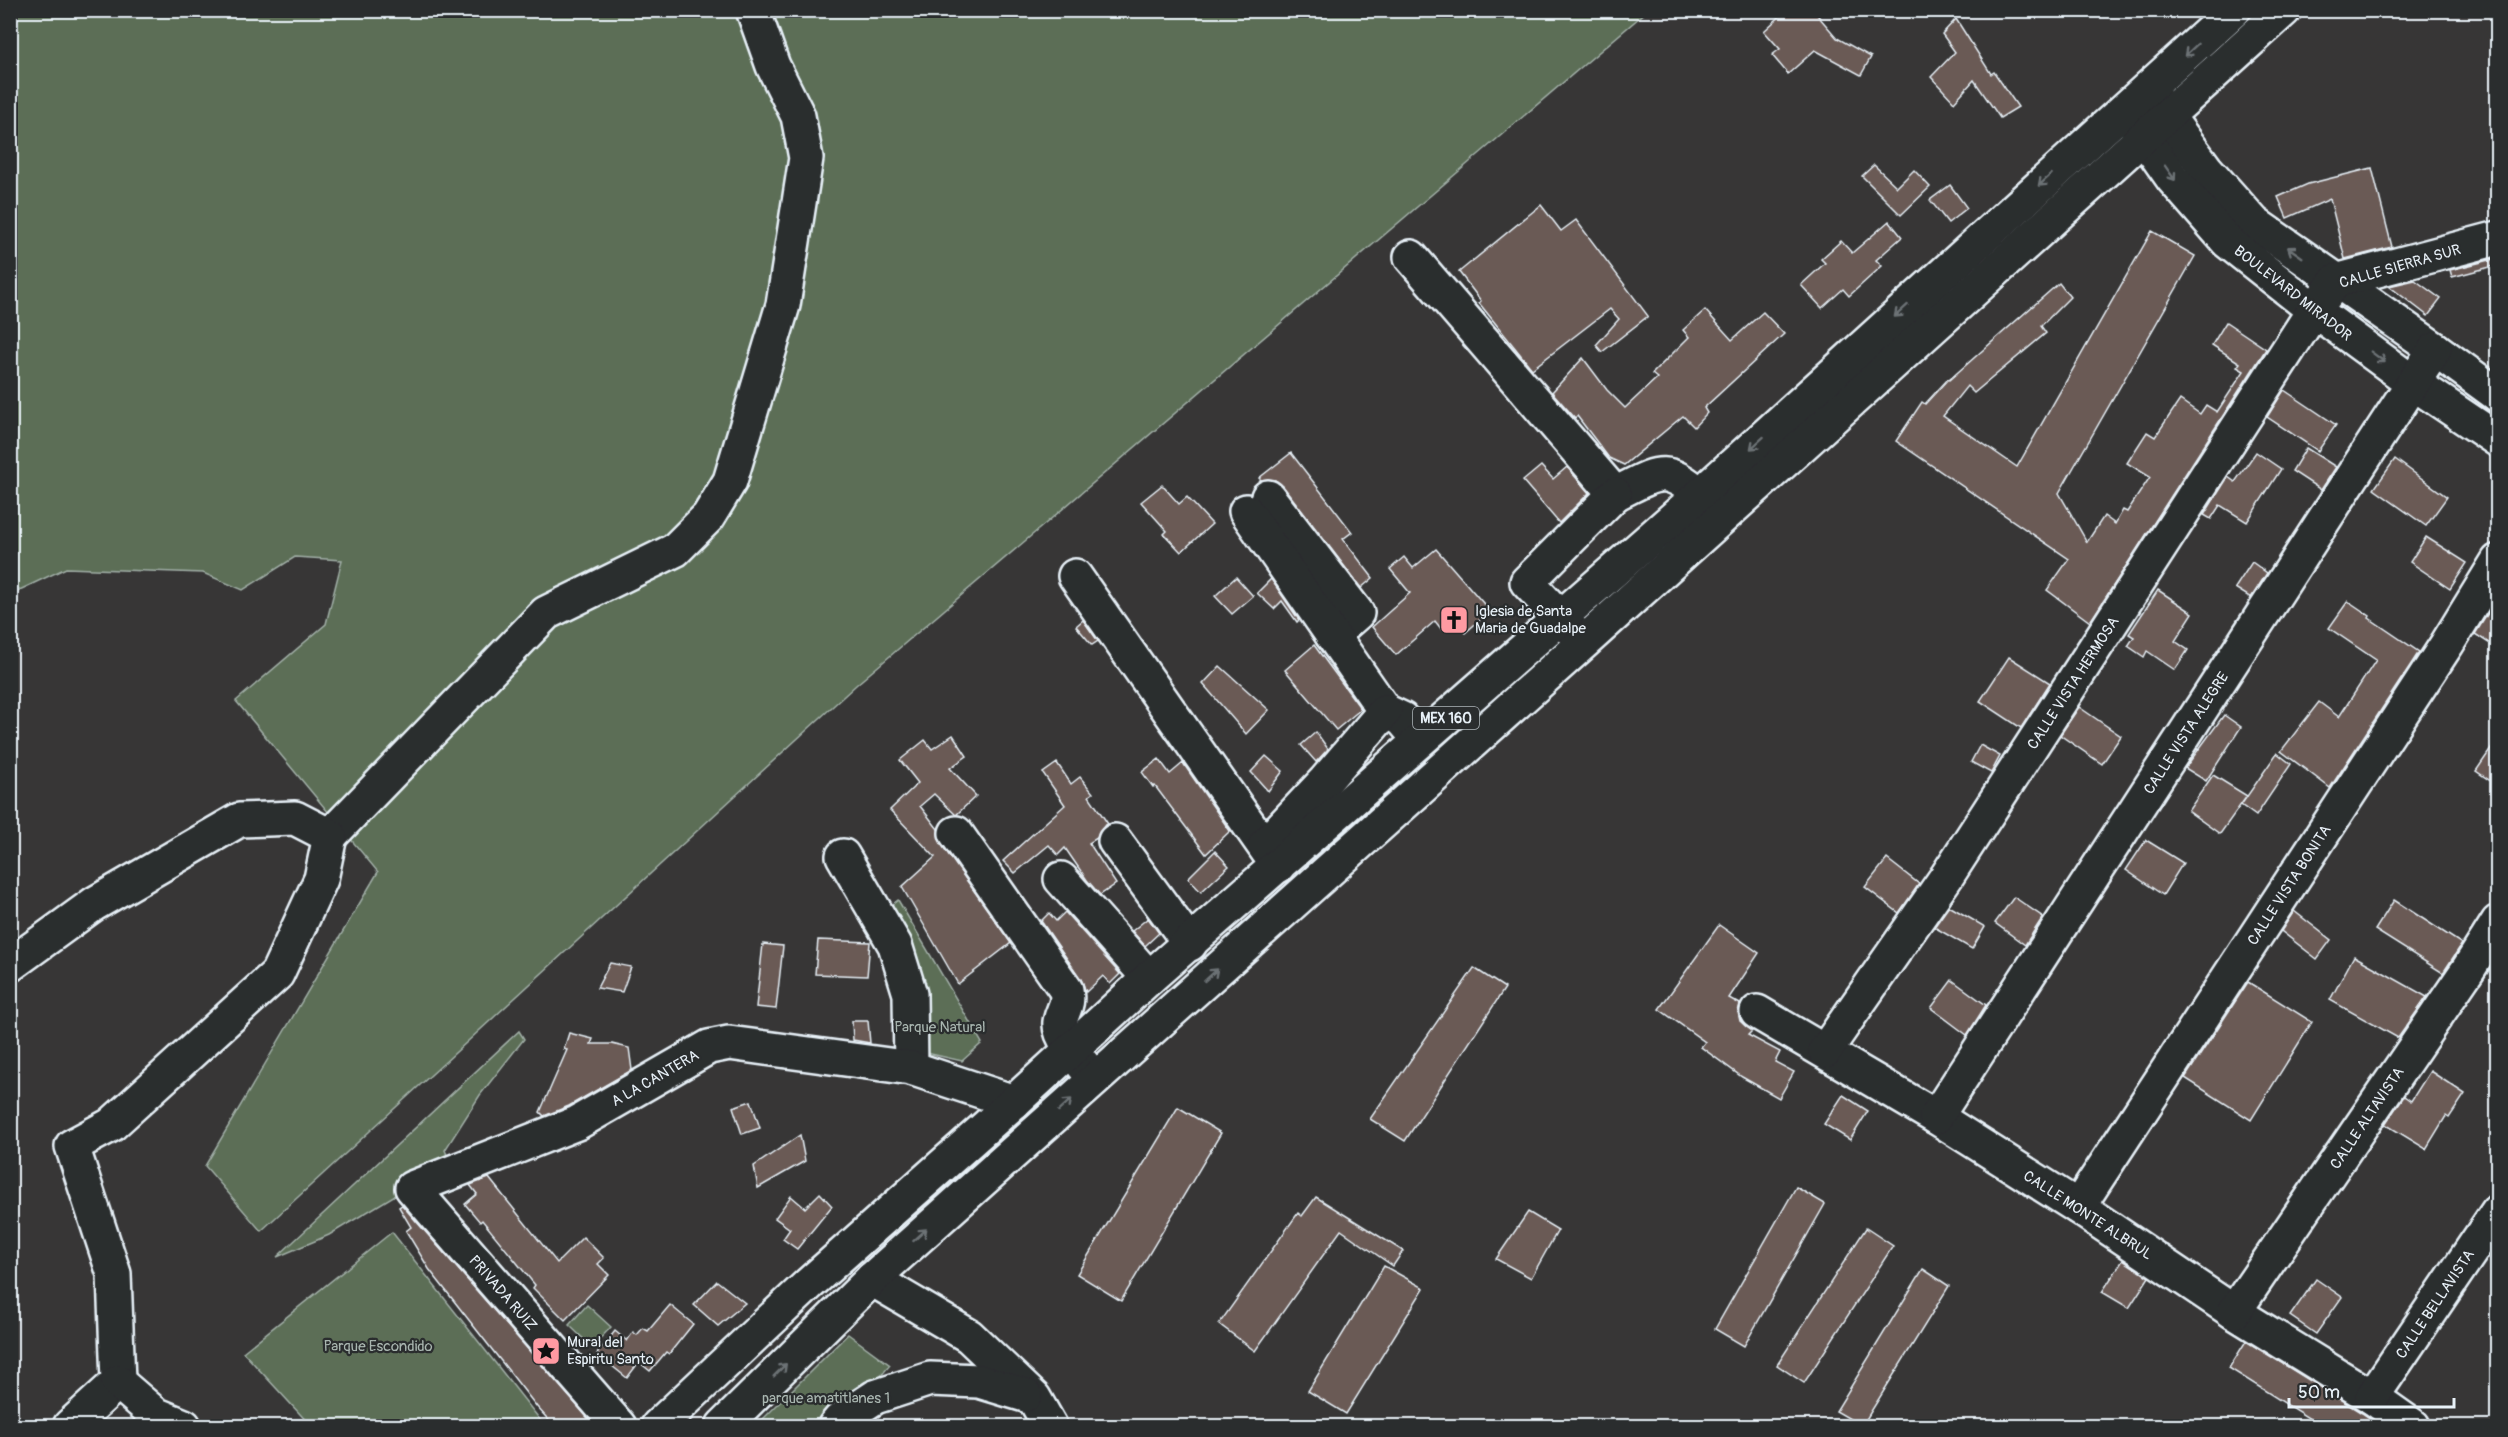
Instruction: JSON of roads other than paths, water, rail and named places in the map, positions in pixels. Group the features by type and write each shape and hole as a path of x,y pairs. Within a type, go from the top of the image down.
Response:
{"street":[{"path":"184,1426 155,1414 118,1382 114,1274 72,1146 111,1125 277,974 321,879 330,836 546,613 675,550 708,517 730,481 783,305 806,158 798,116 773,66 753,10"},
{"name":"MEX 160","path":"658,1426 809,1284 1014,1102 1149,978 1190,944 1271,855 1420,740 1700,495 2234,10"},
{"name":"MEX 160","path":"723,1426 872,1279 1583,643 2284,10"},
{"name":"BOULEVARD MIRADOR","path":"2136,99 2157,126 2206,169 2254,223 2498,395"},
{"name":"BOULEVARD MIRADOR","path":"2157,126 2173,179 2227,241 2314,310 2412,382 2498,440"},
{"name":"CALLE SIERRA SUR","path":"2314,310 2336,281 2498,238"},
{"path":"1411,257 1615,494"},
{"name":"CALLE VISTA HERMOSA","path":"1825,1051 1947,876 2314,310"},
{"name":"CALLE VISTA ALEGRE","path":"1936,1117 2435,349"},
{"path":"1583,643 1561,616 1527,582 1615,494 1659,474 1682,479 1700,495"},
{"path":"1257,504 1332,635 1385,711 1402,718 1420,740"},
{"name":"CALLE VISTA BONITA","path":"2078,1207 2447,644 2498,561"},
{"path":"1075,576 1271,855 1325,781 1385,711"},
{"path":"10,964 94,904 239,820 296,819 330,836"},
{"path":"956,833 1066,990 1068,1002 1059,1023 1061,1033 1071,1050 1095,1079"},
{"path":"1115,841 1190,944"},
{"path":"843,856 895,945 909,994 911,1068"},
{"path":"1061,879 1149,978"},
{"name":"CALLE ALTAVISTA","path":"2234,1312 2469,969 2498,922"},
{"name":"CALLE MONTE ALBRUL","path":"1757,1012 1936,1117 2078,1207 2234,1312 2372,1397 2413,1426"},
{"name":"A LA CANTERA","path":"412,1188 577,1123 709,1047 729,1043 911,1068 1014,1102"},
{"name":"PRIVADA RUIZ","path":"412,1188 619,1426"},
{"name":"CALLE BELLAVISTA","path":"2372,1397 2498,1211"},
{"path":"872,1279 969,1336 1034,1398 1050,1426"},
{"path":"835,1426 840,1420 875,1397 930,1379 979,1381 1034,1398"},
{"path":"70,1426 118,1382"}],"place":[{"name":"Iglesia de Santa Maria de Guadalpe","path":"1454,620"},
{"name":"Mural del Espiritu Santo","path":"546,1351"}],"park label":[{"name":"Parque Natural","path":"940,1027"},
{"name":"Parque Escondido","path":"378,1346"},
{"name":"parque amatitlanes 1","path":"826,1398"}]}
